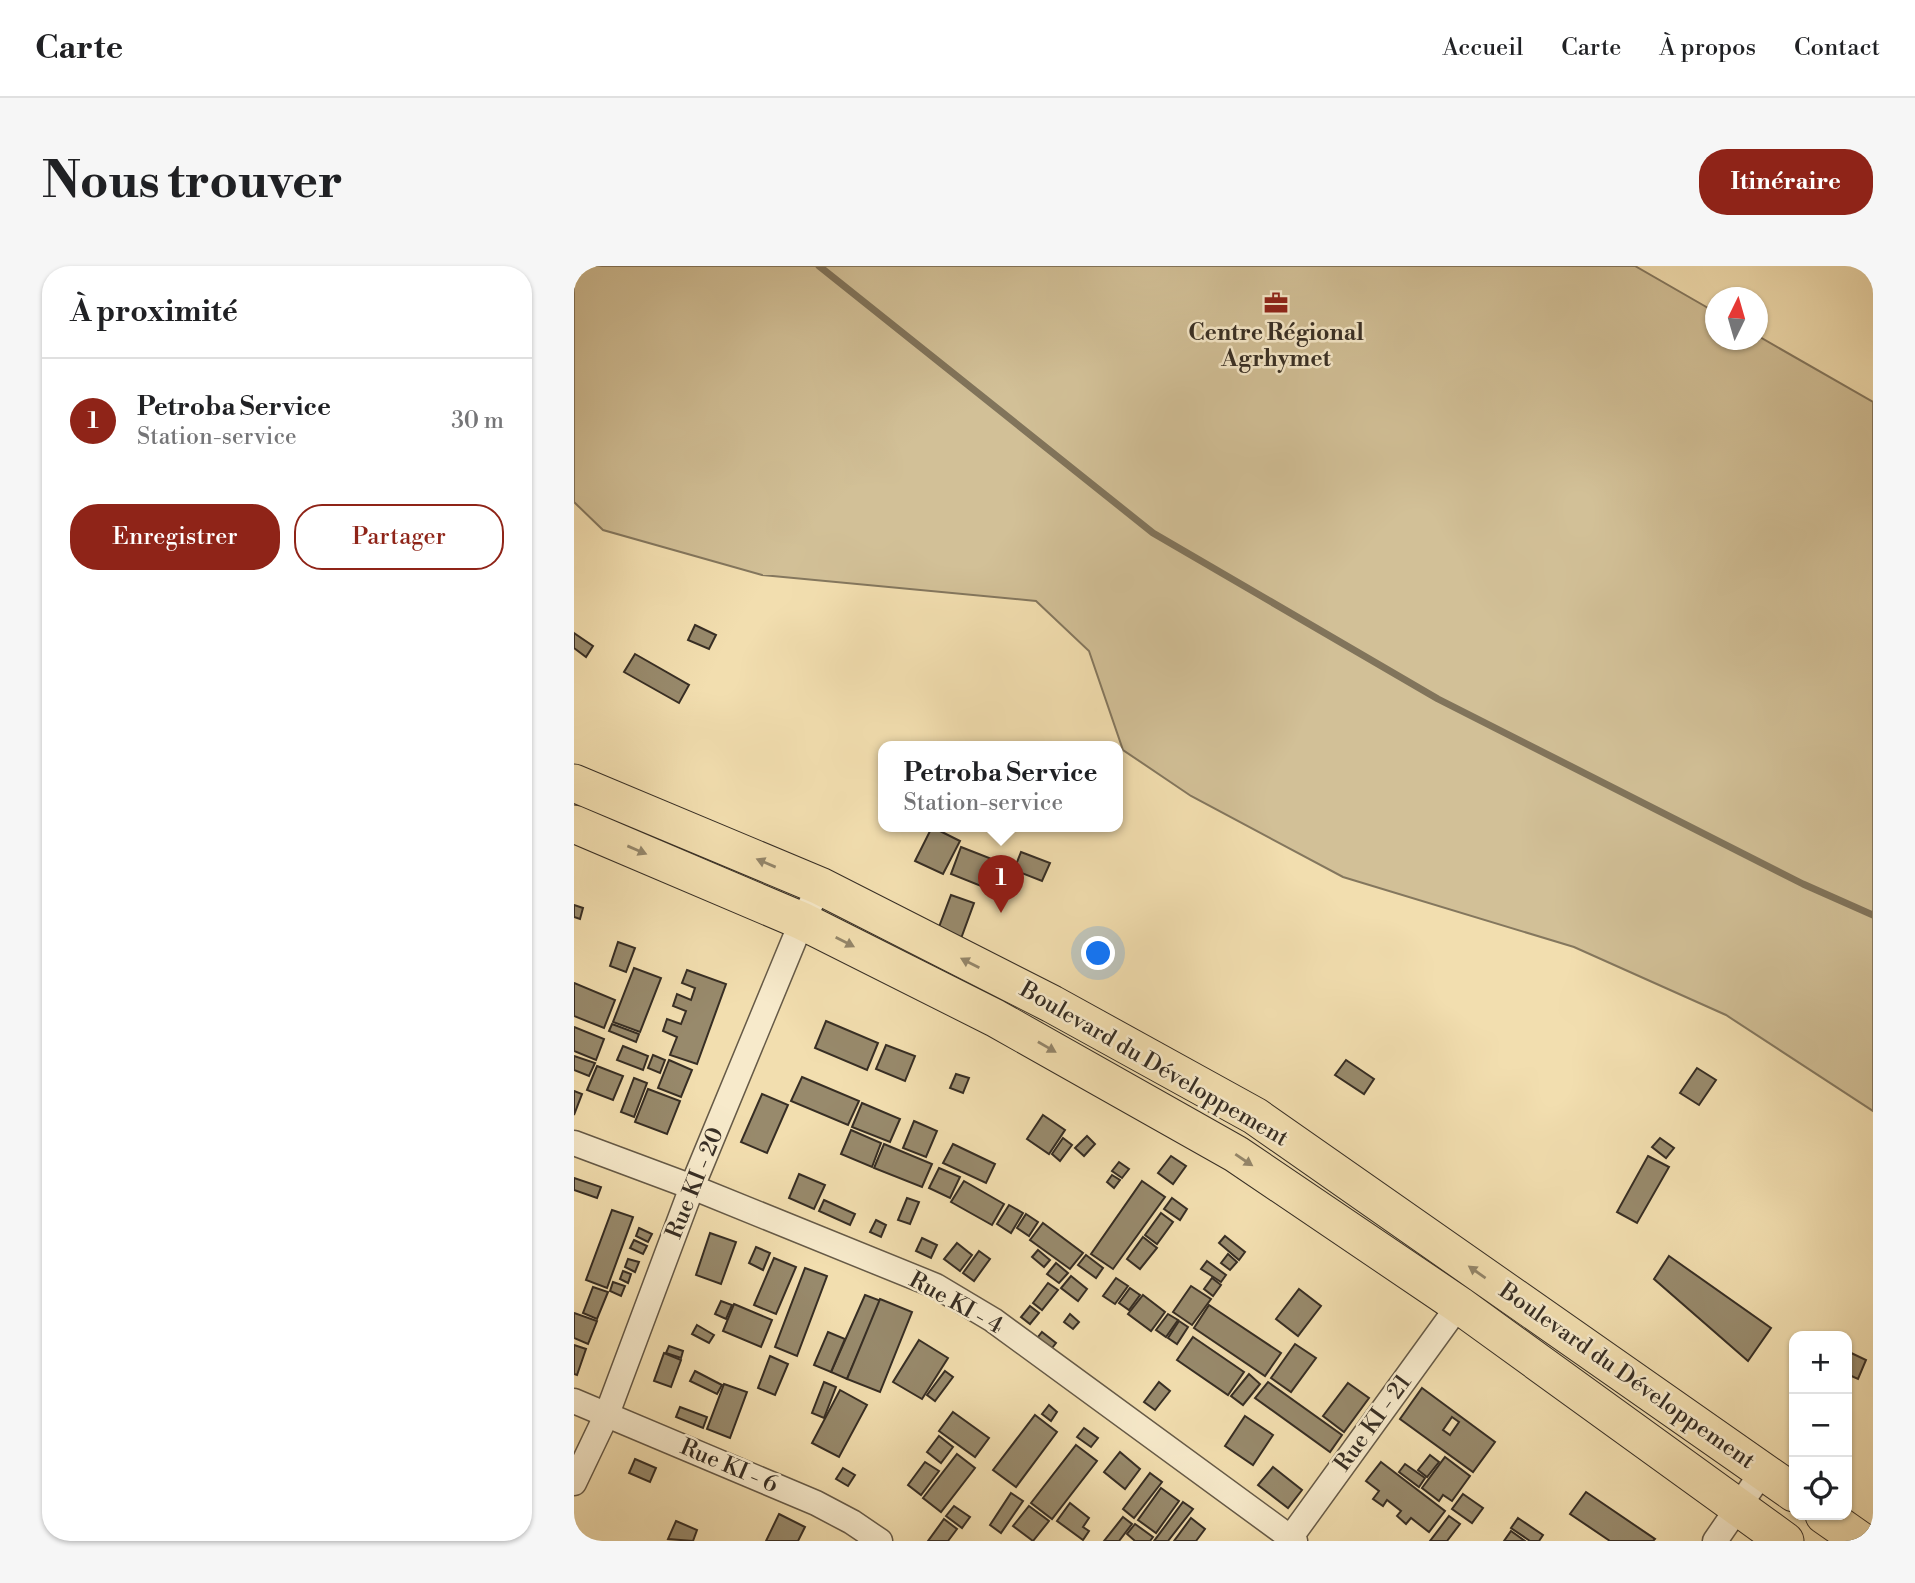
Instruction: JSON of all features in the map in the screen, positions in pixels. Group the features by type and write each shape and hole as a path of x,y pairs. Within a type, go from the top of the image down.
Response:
{"highway":[{"name":"Boulevard du Développement","path":"574,783 820,886 1015,986 1255,1116 1789,1489"},
{"name":"Boulevard du Développement","path":"574,824 802,921 995,1018 1236,1154 1459,1305 1785,1541"},
{"path":"995,1018 1015,986"},
{"path":"1831,1520 1861,1541"}],"street":[{"name":"Rue KI - 20","path":"574,1483 607,1413 692,1187 802,921 820,886"},
{"name":"Rue KI - 4","path":"574,1143 692,1187 936,1286 993,1320 1291,1540"},
{"name":"Rue KI - 21","path":"1291,1540 1459,1305"},
{"name":"Rue KI - 6","path":"574,1401 816,1503 880,1541"},
{"path":"1715,1541 1763,1471"}],"shaded area":[{"path":"574,266 1635,266 1705,306 1705,350 1768,350 1768,342 1873,402 1873,1111 1726,1015 1574,947 1343,877 1191,796 1123,750 1123,741 1120,741 1089,651 1036,601 762,575 603,530 574,502"}],"building":[{"path":"695,625 716,635 709,649 688,640"},
{"path":"574,633 593,646 586,657 574,648"},
{"path":"635,654 689,685 679,703 624,672"},
{"path":"930,832 942,832 960,841 943,874 915,861"},
{"path":"961,847 1002,863 991,890 951,874"},
{"path":"1021,852 1050,863 1042,881 1014,870"},
{"path":"951,895 974,903 959,944 936,935"},
{"path":"574,905 583,908 580,919 574,917"},
{"path":"618,942 635,948 626,972 610,966"},
{"path":"634,968 661,978 640,1032 613,1022"},
{"path":"687,970 726,984 697,1064 670,1055 677,1037 663,1031 667,1019 681,1024 686,1011 673,1006 677,994 691,1000 695,988 682,983"},
{"path":"574,983 615,1000 604,1028 574,1016"},
{"path":"826,1021 878,1043 867,1070 815,1048"},
{"path":"612,1024 639,1034 636,1042 609,1031"},
{"path":"574,1027 604,1039 596,1060 574,1051"},
{"path":"886,1045 915,1056 905,1081 876,1069"},
{"path":"623,1046 648,1056 643,1070 617,1060"},
{"path":"653,1055 665,1060 660,1073 648,1068"},
{"path":"574,1056 595,1063 589,1076 574,1070"},
{"path":"669,1060 692,1070 681,1097 658,1088"},
{"path":"1346,1060 1374,1079 1364,1094 1335,1075"},
{"path":"597,1066 623,1076 613,1100 587,1090"},
{"path":"1697,1068 1716,1080 1699,1105 1680,1093"},
{"path":"956,1074 969,1078 963,1093 950,1088"},
{"path":"802,1077 859,1101 848,1125 791,1101"},
{"path":"634,1078 647,1083 634,1117 621,1112"},
{"path":"648,1089 680,1101 667,1134 635,1122"},
{"path":"574,1091 582,1094 574,1115"},
{"path":"762,1094 788,1105 767,1153 741,1142"},
{"path":"862,1103 900,1119 890,1142 852,1127"},
{"path":"1043,1115 1065,1130 1049,1154 1027,1139"},
{"path":"914,1121 937,1131 926,1157 903,1148"},
{"path":"851,1130 881,1143 872,1167 841,1154"},
{"path":"1087,1136 1095,1144 1084,1156 1075,1148"},
{"path":"1063,1138 1072,1145 1060,1161 1052,1154"},
{"path":"1660,1138 1674,1148 1666,1158 1652,1147"},
{"path":"884,1144 932,1164 922,1187 874,1168"},
{"path":"953,1144 995,1164 986,1183 943,1163"},
{"path":"1171,1156 1186,1166 1173,1184 1158,1173"},
{"path":"1648,1156 1669,1167 1637,1223 1617,1212"},
{"path":"1119,1162 1129,1169 1122,1178 1112,1171"},
{"path":"939,1168 960,1177 950,1198 929,1188"},
{"path":"799,1174 825,1185 814,1209 789,1198"},
{"path":"1112,1175 1120,1180 1114,1188 1107,1182"},
{"path":"574,1178 601,1187 597,1198 574,1190"},
{"path":"964,1181 1004,1204 992,1225 951,1202"},
{"path":"1142,1181 1165,1197 1113,1269 1091,1254"},
{"path":"907,1198 919,1202 910,1224 898,1220"},
{"path":"1172,1198 1187,1209 1180,1220 1164,1209"},
{"path":"824,1200 855,1214 850,1225 819,1211"},
{"path":"1009,1205 1023,1213 1011,1233 997,1224"},
{"path":"612,1210 633,1217 607,1288 586,1280"},
{"path":"1161,1213 1173,1222 1157,1244 1145,1235"},
{"path":"1026,1214 1038,1222 1029,1236 1017,1228"},
{"path":"876,1220 886,1225 881,1237 870,1232"},
{"path":"1043,1223 1083,1253 1070,1269 1030,1240"},
{"path":"639,1228 652,1234 648,1242 636,1236"},
{"path":"710,1233 736,1242 721,1284 696,1275"},
{"path":"1225,1236 1245,1252 1239,1260 1219,1243"},
{"path":"1143,1237 1157,1248 1140,1269 1127,1259"},
{"path":"922,1238 937,1245 931,1258 916,1251"},
{"path":"634,1240 647,1246 643,1254 630,1248"},
{"path":"957,1243 972,1255 960,1271 944,1259"},
{"path":"756,1247 770,1253 763,1270 749,1263"},
{"path":"1038,1250 1050,1260 1044,1267 1032,1257"},
{"path":"979,1251 990,1259 974,1281 963,1273"},
{"path":"1228,1254 1237,1262 1230,1270 1221,1263"},
{"path":"1086,1255 1103,1268 1096,1278 1078,1265"},
{"path":"1669,1256 1771,1328 1748,1361 1654,1279"},
{"path":"774,1258 796,1267 776,1314 754,1305"},
{"path":"628,1259 639,1262 635,1272 625,1267"},
{"path":"1207,1261 1226,1275 1221,1282 1201,1269"},
{"path":"1056,1263 1068,1273 1059,1283 1047,1274"},
{"path":"805,1268 827,1276 797,1356 775,1347"},
{"path":"623,1271 631,1274 628,1283 620,1279"},
{"path":"1071,1276 1087,1289 1078,1301 1061,1288"},
{"path":"1116,1278 1128,1286 1115,1304 1103,1296"},
{"path":"1212,1278 1221,1285 1213,1296 1204,1289"},
{"path":"613,1282 625,1286 621,1296 610,1291"},
{"path":"1048,1283 1058,1290 1042,1310 1033,1303"},
{"path":"1191,1286 1211,1299 1192,1325 1173,1312"},
{"path":"593,1287 608,1292 597,1319 583,1313"},
{"path":"1130,1288 1140,1295 1129,1310 1119,1303"},
{"path":"1299,1289 1321,1306 1298,1336 1276,1319"},
{"path":"865,1295 881,1301 847,1379 831,1372"},
{"path":"1143,1295 1165,1312 1151,1331 1128,1314"},
{"path":"880,1299 912,1312 880,1392 847,1379"},
{"path":"721,1301 732,1305 726,1319 715,1314"},
{"path":"734,1304 772,1320 761,1347 723,1331"},
{"path":"1209,1305 1281,1353 1265,1376 1194,1328"},
{"path":"1030,1306 1039,1313 1030,1324 1021,1317"},
{"path":"574,1313 597,1321 588,1344 574,1338"},
{"path":"1070,1314 1079,1322 1073,1329 1064,1322"},
{"path":"1168,1314 1178,1320 1166,1337 1156,1330"},
{"path":"1179,1321 1188,1327 1177,1344 1168,1338"},
{"path":"697,1325 714,1335 709,1343 692,1334"},
{"path":"828,1332 845,1339 831,1372 814,1365"},
{"path":"1042,1332 1056,1343 1048,1353 1034,1342"},
{"path":"1193,1337 1244,1372 1228,1395 1177,1360"},
{"path":"919,1340 948,1358 922,1399 893,1382"},
{"path":"1295,1344 1316,1358 1291,1392 1271,1378"},
{"path":"574,1345 586,1349 577,1375 574,1374"},
{"path":"669,1346 683,1351 681,1358 666,1353"},
{"path":"664,1353 681,1360 671,1387 654,1381"},
{"path":"1852,1353 1866,1360 1858,1379 1852,1376"},
{"path":"770,1356 788,1364 775,1395 758,1388"},
{"path":"695,1371 722,1385 717,1394 690,1381"},
{"path":"945,1371 953,1377 935,1401 927,1395"},
{"path":"1249,1374 1260,1384 1243,1405 1231,1396"},
{"path":"824,1382 836,1387 824,1418 812,1413"},
{"path":"1159,1382 1170,1391 1155,1410 1144,1402"},
{"path":"1268,1382 1342,1435 1330,1452 1255,1398"},
{"path":"1348,1383 1369,1398 1344,1432 1323,1416"},
{"path":"724,1384 747,1392 730,1438 707,1429"},
{"path":"1422,1388 1495,1442 1473,1472 1400,1419","holes":["1452,1417 1459,1422 1450,1435 1443,1430"]},
{"path":"840,1390 867,1405 839,1457 812,1443"},
{"path":"1049,1405 1057,1412 1051,1421 1042,1414"},
{"path":"680,1407 707,1417 703,1428 676,1417"},
{"path":"953,1412 989,1438 975,1457 939,1431"},
{"path":"1035,1415 1057,1432 1016,1487 993,1470"},
{"path":"1245,1416 1273,1435 1253,1465 1225,1446"},
{"path":"1084,1428 1098,1438 1091,1447 1077,1437"},
{"path":"939,1436 953,1447 941,1463 927,1452"},
{"path":"1076,1445 1097,1461 1052,1519 1031,1503"},
{"path":"1120,1452 1140,1469 1125,1489 1104,1472"},
{"path":"957,1454 975,1468 941,1512 923,1498"},
{"path":"1430,1455 1439,1462 1427,1477 1418,1470"},
{"path":"1445,1457 1470,1476 1452,1501 1443,1495 1439,1501 1422,1488"},
{"path":"635,1459 656,1468 650,1482 629,1473"},
{"path":"925,1462 939,1471 921,1495 908,1485"},
{"path":"1381,1462 1445,1511 1429,1532 1411,1518 1406,1524 1397,1516 1401,1511 1387,1500 1383,1506 1373,1499 1379,1491 1366,1481"},
{"path":"1405,1464 1425,1478 1419,1487 1399,1472"},
{"path":"1273,1467 1302,1490 1288,1508 1258,1485"},
{"path":"843,1468 855,1475 848,1486 836,1479"},
{"path":"1150,1473 1162,1482 1134,1518 1123,1509"},
{"path":"1161,1488 1179,1501 1156,1533 1138,1520"},
{"path":"1586,1492 1655,1539 1610,1541 1570,1514"},
{"path":"1011,1493 1023,1501 1001,1533 990,1525"},
{"path":"1463,1494 1483,1508 1472,1523 1452,1509"},
{"path":"1183,1502 1193,1509 1168,1541 1154,1541"},
{"path":"1070,1503 1089,1518 1083,1527 1089,1531 1083,1540 1057,1521"},
{"path":"954,1506 970,1517 962,1528 946,1516"},
{"path":"1029,1506 1049,1521 1033,1541 1013,1526"},
{"path":"779,1514 805,1527 798,1541 766,1541"},
{"path":"1449,1516 1460,1524 1447,1541 1430,1541"},
{"path":"1123,1517 1132,1524 1119,1541 1104,1541"},
{"path":"1191,1518 1205,1529 1196,1541 1174,1541"},
{"path":"1518,1518 1543,1535 1539,1541 1530,1541 1511,1528"},
{"path":"944,1519 957,1529 948,1541 928,1541"},
{"path":"676,1521 697,1530 693,1541 668,1539"},
{"path":"1135,1524 1153,1537 1150,1541 1135,1541 1127,1534"},
{"path":"1511,1531 1525,1541 1504,1541"}],"waterway":[{"path":"819,266 1153,533 1438,699 1803,884 1873,915"}],"place":[{"name":"Centre Régional Agrhymet","path":"1276,303"},
{"name":"Petroba Service","path":"1001,913"}]}
